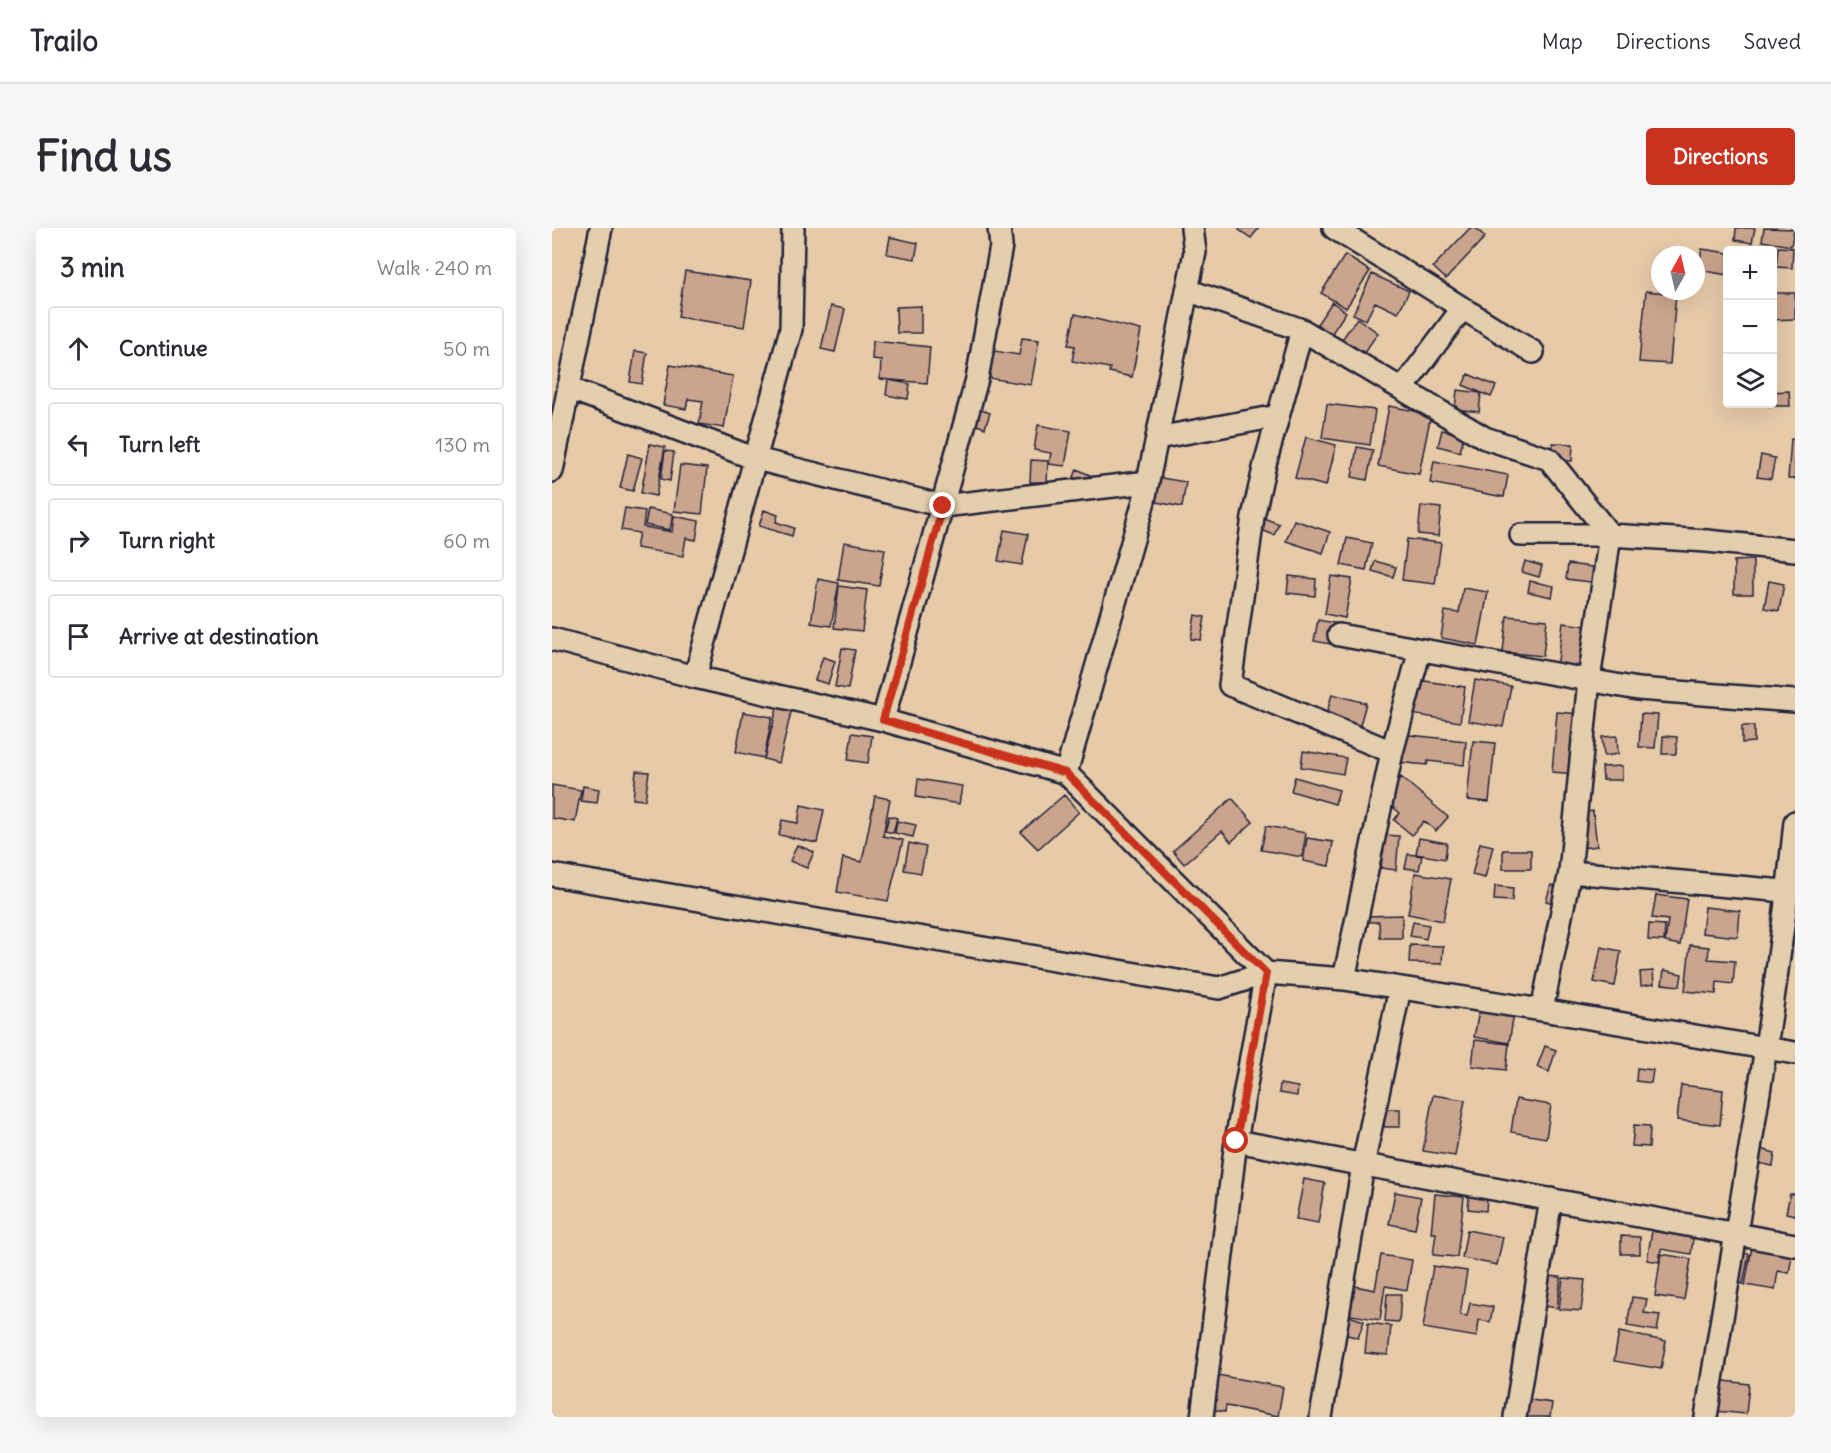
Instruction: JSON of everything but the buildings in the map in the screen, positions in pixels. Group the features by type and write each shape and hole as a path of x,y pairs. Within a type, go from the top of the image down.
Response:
{"street":[{"path":"552,471 601,228"},
{"path":"695,677 791,329 793,228"},
{"path":"883,720 977,379 1001,246 999,228"},
{"path":"1066,773 1148,482 1195,252 1192,228"},
{"path":"1334,228 1533,352"},
{"path":"1187,290 1302,330 1485,438 1549,459 1610,536 1589,680 1570,872 1542,1010"},
{"path":"1402,389 1462,309"},
{"path":"1302,330 1264,464 1253,517 1230,685 1392,752"},
{"path":"568,388 756,459 943,506 1148,482"},
{"path":"1157,438 1278,416"},
{"path":"1521,535 1610,536 1707,541 1795,550"},
{"path":"1339,635 1638,689 1795,701"},
{"path":"552,639 695,677 883,720 1066,773 1266,973"},
{"path":"1344,979 1392,752 1420,650"},
{"path":"1706,1417 1792,892 1795,822"},
{"path":"1570,872 1792,892"},
{"path":"552,875 1220,988 1266,973 1344,979 1795,1053"},
{"path":"1202,1417 1236,1141 1266,973"},
{"path":"1321,1417 1363,1165 1400,988"},
{"path":"1236,1141 1795,1245"},
{"path":"1515,1417 1551,1199"}],"route":[{"path":"943,506 883,720 1066,773 1266,973 1236,1141"}]}
